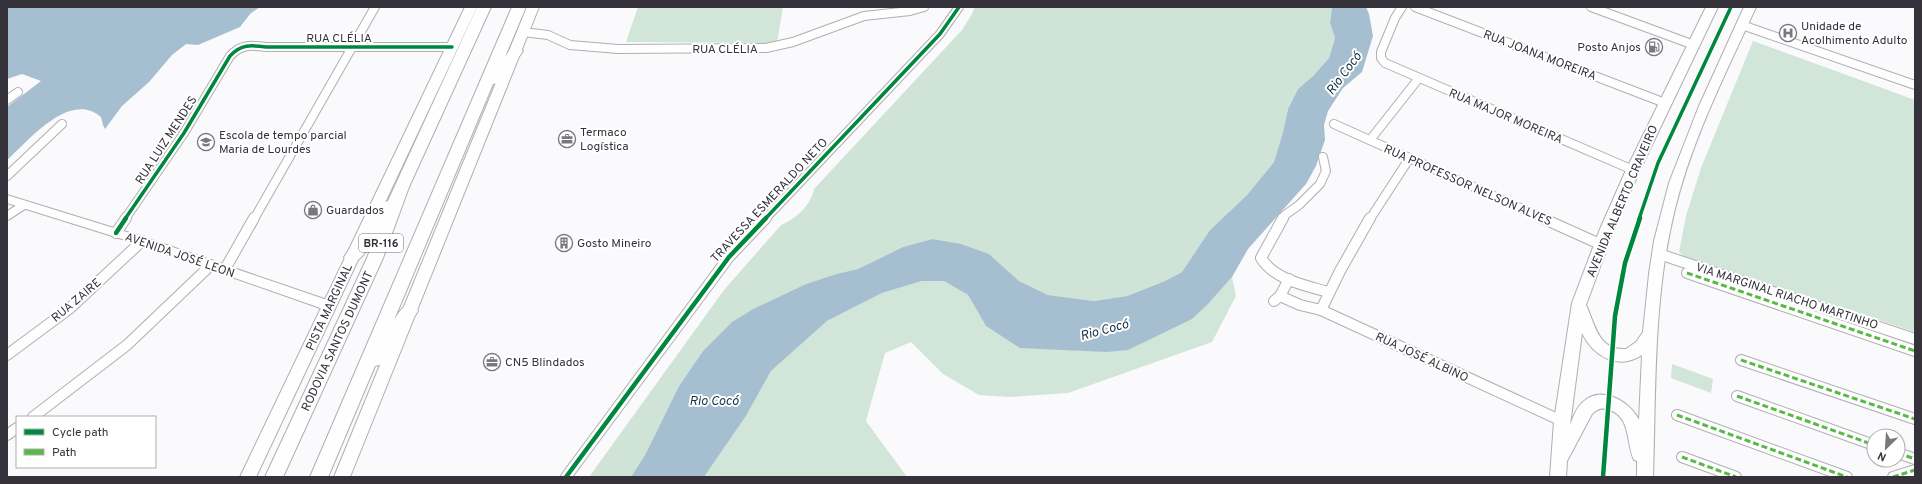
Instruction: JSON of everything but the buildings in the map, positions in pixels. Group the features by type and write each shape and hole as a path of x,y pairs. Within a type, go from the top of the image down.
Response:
{"highway":[{"name":"RODOVIA SANTOS DUMONT","path":"274,477 375,258 401,187 484,7"},
{"name":"BR-116","path":"319,477 519,7"},
{"path":"470,122 516,51"},
{"path":"352,257 401,187"},
{"path":"357,388 410,311"}],"main road":[{"name":"PISTA MARGINAL","path":"248,477 471,7"},
{"path":"342,477 534,7"},
{"name":"AVENIDA ALBERTO CRAVEIRO","path":"1558,470 1562,421 1579,303 1633,170 1712,7"},
{"path":"1645,477 1651,331 1659,254 1668,209 1678,173 1750,7"},
{"name":"AVENIDA JOSÉ LEON","path":"16,202 142,241 330,306"},
{"path":"1579,303 1592,339 1598,346 1612,354 1623,356 1634,353 1651,331"},
{"path":"1558,470 1583,413 1591,404 1604,402 1620,407 1627,413 1633,423 1636,429 1645,477"}],"street":[{"path":"224,269 375,7"},
{"name":"RUA CLÉLIA","path":"523,32 548,35 570,46 618,49 766,48 793,42 864,16 910,11 924,7"},
{"name":"TRAVESSA ESMERALDO NETO","path":"566,477 729,257 937,37 959,7"},
{"name":"RUA MAJOR MOREIRA","path":"1402,7 1395,18 1381,52 1381,58 1385,63 1633,170"},
{"name":"RUA JOANA MOREIRA","path":"1415,7 1665,103"},
{"path":"1591,7 1694,45"},
{"path":"1742,25 1915,85"},
{"name":"RUA CLÉLIA","path":"230,56 237,48 243,45 266,48 452,48"},
{"name":"RUA LUIZ MENDES","path":"116,233 184,133 230,56"},
{"path":"1370,140 1419,78"},
{"path":"7,100 18,92"},
{"path":"7,176 62,124"},
{"name":"RUA PROFESSOR NELSON ALVES","path":"1334,124 1602,245"},
{"path":"1323,157 1326,171 1320,184 1299,205 1285,215 1261,258 1270,270 1289,279 1328,292"},
{"path":"1321,310 1328,292 1361,231 1409,159"},
{"path":"7,216 16,202"},
{"name":"RUA ZAIRE","path":"7,355 69,309 142,241"},
{"name":"VIA MARGINAL RIACHO MARTINHO","path":"1659,254 1915,339"},
{"path":"34,416 127,345 211,265"},
{"path":"1687,274 1915,351"},
{"name":"RUA JOSÉ ALBINO","path":"1289,279 1277,298 1309,308 1321,310 1562,421"},
{"path":"1741,360 1915,419"},
{"path":"1737,396 1866,442"},
{"path":"1677,415 1847,477"},
{"path":"7,435 16,429"},
{"path":"1682,457 1736,477"},
{"path":"1893,477 1915,470"}],"green space":[{"path":"638,7 783,7 777,43 626,42"},
{"path":"975,7 1332,7 1330,23 1335,38 1329,58 1313,76 1298,89 1288,109 1274,162 1247,195 1210,230 1182,272 1165,281 1127,296 1094,301 1048,295 1019,281 989,254 932,239 903,247 858,269 836,274 806,284 755,308 703,351 679,386 645,455 631,477 589,477 724,290 781,225 802,211 810,201 814,189 962,30"},
{"path":"1753,41 1915,100 1915,332 1683,256 1679,252 1686,216 1701,168"},
{"path":"1232,277 1236,296 1212,342 1068,393 1009,397 979,395 943,374 911,342 885,353 866,421 907,477 704,477 746,416 771,371 827,321 882,293 922,281 944,281 968,295 986,326 1209,303"},
{"path":"1672,364 1713,379 1711,393 1671,378"}],"water":[{"path":"7,7 260,7 251,13 240,27 198,45 186,44 172,55 149,82 122,106 105,129 101,117 89,110 76,110 63,113 38,130 7,160 7,107 41,81 22,74 7,79"},
{"name":"Rio Cocó","path":"1332,7 1366,7 1369,14 1373,36 1362,72 1343,88 1328,111 1324,125 1325,140 1316,166 1306,184 1248,249 1232,277 1209,303 1192,319 1128,350 1107,352 1020,348 986,326 968,295 944,281 922,281 882,293 827,321 771,371 746,416 704,477 631,477 645,455 679,386 703,351 732,322 755,308 806,284 836,274 858,269 903,247 932,239 961,244 989,254 1019,281 1048,295 1094,301 1127,296 1165,281 1182,272 1210,230 1247,195 1274,162 1288,109 1298,89 1313,76 1329,58 1335,38 1330,23"}],"marked path":[{"path":"1687,273 1915,351"},
{"path":"1741,360 1915,419"},
{"path":"1737,396 1866,442"},
{"path":"1677,415 1847,477"},
{"path":"1906,456 1915,459"},
{"path":"1682,457 1736,477"},
{"path":"1893,477 1915,470"}],"cycle path":[{"path":"566,477 729,257 940,34 959,7"},
{"path":"1603,477 1615,316 1625,263 1658,163 1731,7"},
{"path":"116,233 184,133 230,56 238,48 250,45 266,47 452,47"}],"place":[{"name":"Unidade de Acolhimento Adulto","path":"1788,33"},
{"name":"Posto Anjos","path":"1654,47"},
{"name":"Termaco Logística","path":"567,139"},
{"name":"Escola de tempo parcial Maria de Lourdes","path":"206,142"},
{"name":"Guardados","path":"313,210"},
{"name":"Gosto Mineiro","path":"564,243"},
{"name":"CN5 Blindados","path":"492,362"}]}
